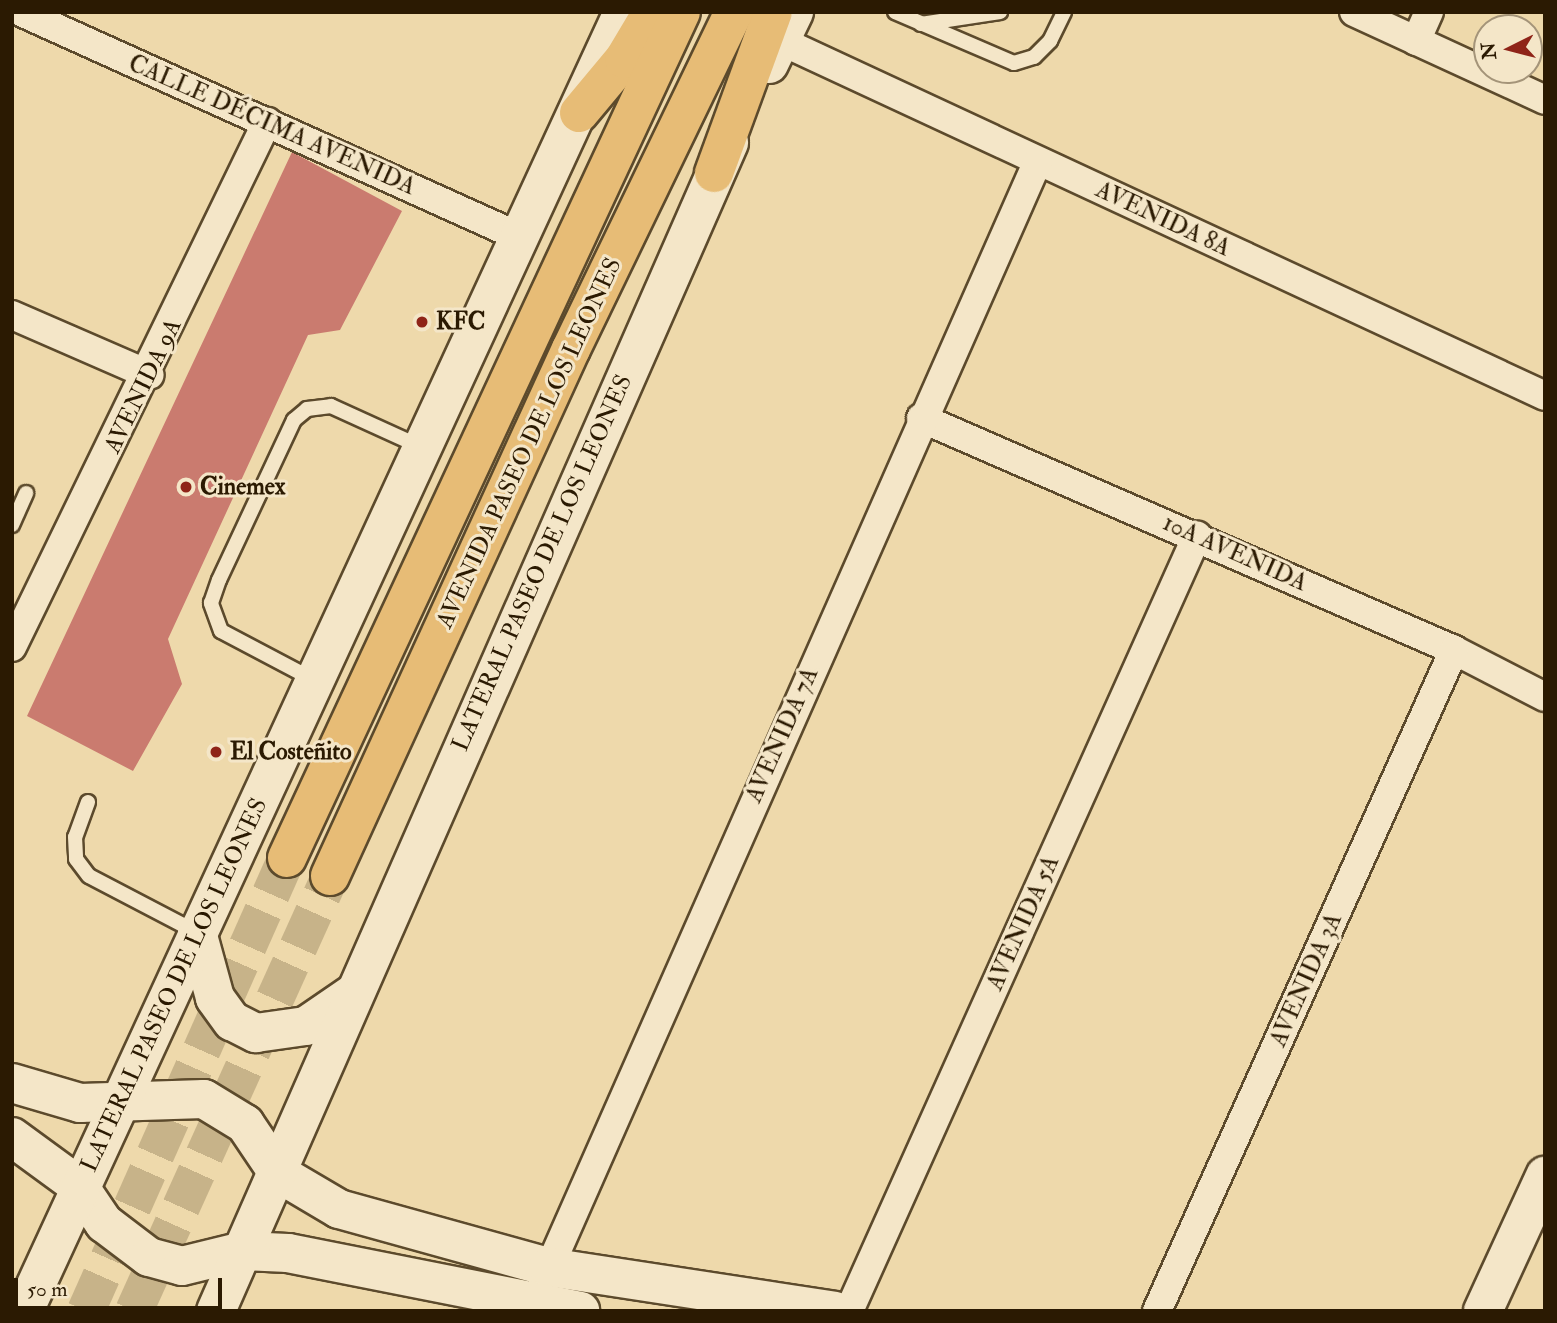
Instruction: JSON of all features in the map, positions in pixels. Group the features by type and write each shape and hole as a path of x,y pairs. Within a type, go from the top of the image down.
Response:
{"main road":[{"path":"579,113 624,60 652,12"},
{"name":"AVENIDA PASEO DE LOS LEONES","path":"287,858 681,12"},
{"name":"AVENIDA PASEO DE LOS LEONES","path":"330,876 571,349 734,12"},
{"path":"714,173 783,22"}],"street":[{"name":"CALLE DÉCIMA AVENIDA","path":"21,12 522,238"},
{"name":"LATERAL PASEO DE LOS LEONES","path":"24,1311 114,1105 319,682 623,12"},
{"path":"1354,12 1545,100"},
{"path":"1416,41 1429,12"},
{"name":"AVENIDA 8A","path":"783,22 1038,161 1545,396"},
{"name":"AVENIDA 9A","path":"14,637 150,375 267,122"},
{"name":"AVENIDA 7A","path":"533,1307 548,1267 921,418 1038,161"},
{"name":"LATERAL PASEO DE LOS LEONES","path":"220,1308 354,993 714,173"},
{"path":"12,315 150,375"},
{"name":"10A AVENIDA","path":"921,418 1454,650 1545,697"},
{"name":"AVENIDA 5A","path":"849,1311 1197,536"},
{"name":"AVENIDA 3A","path":"1157,1311 1454,650"},
{"path":"197,933 215,998 232,1021 256,1033 306,1026 354,993"},
{"path":"12,1083 114,1105 179,1097 223,1106 258,1140 278,1173 340,1209 548,1267 835,1311"},
{"path":"12,1137 79,1186 104,1223 149,1257 183,1266 243,1251 335,1261 533,1307 580,1311"},
{"path":"1483,1311 1545,1176"}],"lane":[{"path":"895,12 1014,63 1034,57 1050,41 1064,12"},
{"path":"920,24 1000,12"},
{"path":"319,682 221,631 211,603 294,420 307,409 331,406 426,449"},
{"path":"12,525 26,493"},
{"path":"88,802 75,837 76,859 89,876 197,933"}],"building":[{"name":"Cinemex","path":"292,152 402,211 340,330 308,335 168,639 182,684 133,771 27,716"}],"tunnel":[{"path":"86,1311 287,858"},
{"path":"134,1311 330,876"}],"place":[{"name":"KFC","path":"422,322"},
{"name":"Cinemex","path":"186,487"},
{"name":"El Costeñito","path":"216,752"}]}
